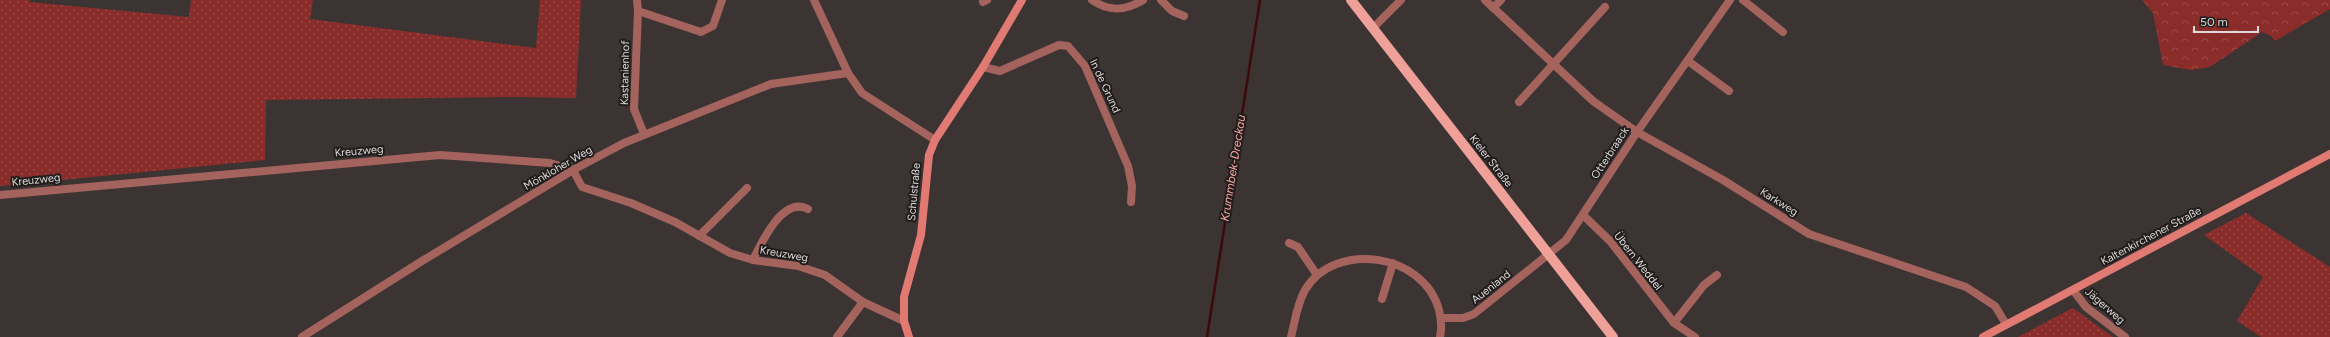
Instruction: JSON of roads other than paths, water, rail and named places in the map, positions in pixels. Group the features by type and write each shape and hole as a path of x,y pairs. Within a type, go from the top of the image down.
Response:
{"main road":[{"name":"Schulstraße","path":"908,337 904,321 903,305 905,289 921,235 929,154 935,140 983,67 1022,0"},
{"name":"Kieler Straße","path":"1351,0 1613,337"},
{"name":"Kaltenkirchener Straße","path":"1983,337 2330,154"}],"street":[{"name":"Kastanienhof","path":"637,0 638,11 634,109 644,134"},
{"path":"638,11 701,32 713,26 722,0"},
{"path":"814,0 848,74 862,93 871,101 935,140"},
{"path":"1092,0 1104,8 1118,8 1136,4 1143,0"},
{"path":"1161,0 1172,11 1184,16"},
{"path":"1373,28 1401,0"},
{"name":"Karkweg","path":"1485,0 1593,101 1637,132 1723,180 1809,234 1966,287 1995,306 2006,324"},
{"path":"1493,8 1501,0"},
{"name":"Otterbraack","path":"1549,255 1566,240 1637,132 1730,0"},
{"path":"1743,0 1783,32"},
{"path":"1519,102 1605,6"},
{"name":"In de Grund","path":"983,67 1000,71 1059,45 1068,46 1085,66 1128,166 1132,186 1131,202"},
{"path":"1688,61 1729,91"},
{"name":"Mönkloher Weg","path":"302,337 422,261 573,170 644,134 771,84 848,74"},
{"name":"Kreuzweg","path":"0,195 440,155 550,163 573,170 582,187 675,222 730,253 753,260 798,266 825,275 863,302 904,321"},
{"path":"699,236 748,188"},
{"path":"753,260 763,238 776,221 795,206 802,206 808,209"},
{"name":"Übern Weddel","path":"1583,215 1610,241 1674,323 1695,337"},
{"path":"1289,243 1298,247 1317,275"},
{"name":"Auenland","path":"1441,318 1463,318 1474,314 1549,255"},
{"path":"1291,337 1299,301 1317,275 1328,268 1356,260 1375,258 1393,263 1420,279 1430,290 1441,318 1440,337"},
{"path":"1382,299 1393,263"},
{"path":"1674,323 1704,285 1717,275"},
{"name":"Jägerweg","path":"2073,290 2086,306 2125,337"},
{"path":"837,337 863,302"}],"waterway":[{"name":"Krummbek-Dreckau","path":"1207,337 1260,0"}]}
